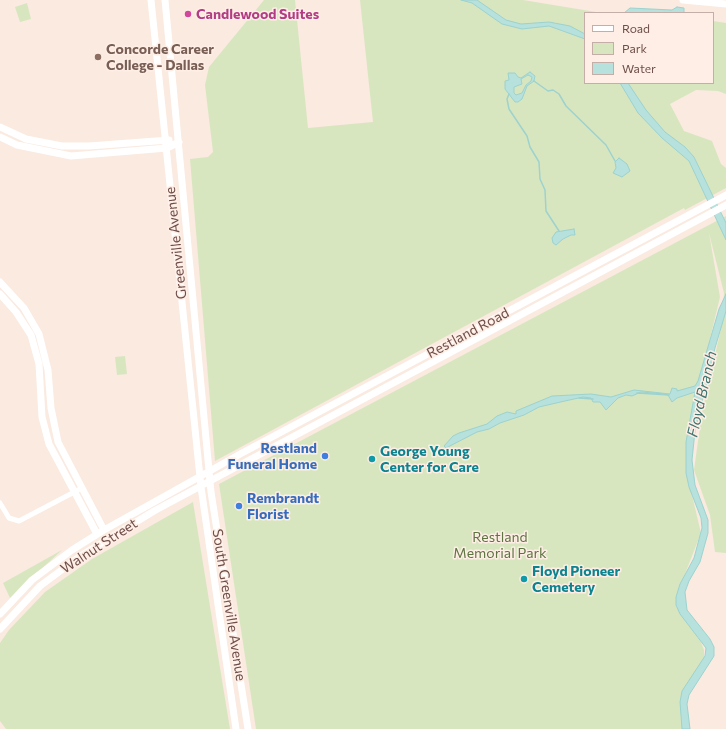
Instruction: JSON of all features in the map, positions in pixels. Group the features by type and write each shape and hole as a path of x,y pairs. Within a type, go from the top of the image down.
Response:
{"main road":[{"name":"Greenville Avenue","path":"151,0 201,487"},
{"name":"Greenville Avenue","path":"165,0 211,481"},
{"path":"684,0 726,4"},
{"path":"157,49 170,48"},
{"path":"0,127 26,139 62,146 89,146 166,139 179,142"},
{"path":"0,137 17,145 60,155 83,156 167,148 179,142"},
{"path":"60,155 62,146"},
{"name":"Restland Road","path":"210,471 726,195"},
{"name":"Restland Road","path":"211,481 724,206"},
{"path":"0,282 24,308 39,334 48,370 51,408 55,433 58,442 82,488 100,532"},
{"path":"181,292 193,291"},
{"path":"0,294 16,312 31,335 40,369 40,403 46,433 55,457 75,493 100,532"},
{"name":"Walnut Street","path":"1,613 32,580 100,532 210,471"},
{"name":"Walnut Street","path":"0,629 40,586 79,557 154,511 211,481"},
{"name":"South Greenville Avenue","path":"211,481 248,729"},
{"name":"South Greenville Avenue","path":"201,487 236,729"},
{"path":"206,529 217,527"},
{"path":"213,573 225,572"},
{"path":"1,613 9,618"}],"street":[{"path":"0,503 9,518 19,521 82,488"}],"green space":[{"path":"264,0 295,0 308,128 373,122 360,0 523,0 596,12 584,12 584,84 714,84 714,21 726,23 726,94 718,91 696,90 670,104 684,131 712,141 721,164 726,168 726,188 685,210 684,208 215,461 190,159 208,157 213,152 205,85 209,67"},
{"path":"27,3 31,19 20,22 15,7"},
{"name":"Restland Memorial Park","path":"726,216 726,553 715,552 710,515 694,470 702,412 722,324 724,293 709,233 720,297 687,435 687,464 692,495 701,533 678,592 678,608 701,642 704,650 704,658 682,694 684,729 256,729 219,484"},
{"path":"125,356 127,374 117,375 115,357"},
{"path":"193,502 230,729 6,729 0,721 0,643 9,630 45,592 92,559"},
{"path":"62,550 10,598 3,583"}],"water":[{"path":"461,0 477,0 506,20 521,24 549,22 570,26 584,33 584,39 549,26 522,29 502,24 472,3"},
{"path":"677,7 684,8 684,12 625,12 630,8 672,10"},
{"path":"530,72 535,76 534,81 527,86 522,99 515,102 505,89 505,81 509,80 508,73 515,73 521,78","holes":["528,75 532,77 531,81 526,85 522,93 516,95 514,93 514,87 522,84 521,79"]},
{"path":"621,84 629,84 646,110 665,132 685,147 694,157 726,223 726,240 689,161 662,138 638,113"},
{"path":"619,158 627,164 630,171 622,177 613,173 616,168 615,162"},
{"path":"574,229 575,235 571,235 563,239 556,245 553,243 552,238 556,232"},
{"name":"Floyd Branch","path":"726,294 726,311 715,348 695,431 692,460 695,485 708,520 708,533 700,562 689,581 685,592 687,610 710,639 714,647 714,656 689,695 687,704 690,729 682,729 680,702 682,691 705,656 706,648 680,614 676,605 676,597 680,584 694,558 702,528 701,518 689,487 686,473 686,442 695,392 677,398 672,402 668,395 664,394 641,392 632,396 626,395 618,398 606,410 600,402 593,402 591,398 583,397 539,407 524,415 500,423 489,429 477,432 446,448 444,446 453,436 459,433 487,424 497,416 507,412 516,414 516,411 552,396 591,394 611,397 634,390 670,394 672,388 677,389 677,391 695,386 698,381 719,309"}],"waterway":[{"path":"534,81 548,91 553,90 559,94 566,106 606,145 615,161"},
{"path":"509,94 507,99 509,109 527,136 530,147 539,162 540,179 545,190 546,211 559,231"},
{"path":"637,393 669,395"},
{"path":"579,398 593,399"}],"place":[{"name":"Candlewood Suites","path":"188,14"},
{"name":"Concorde Career College - Dallas","path":"98,57"},
{"name":"Restland Funeral Home","path":"325,456"},
{"name":"George Young Center for Care","path":"372,459"},
{"name":"Rembrandt Florist","path":"239,506"},
{"name":"Floyd Pioneer Cemetery","path":"524,579"}]}
